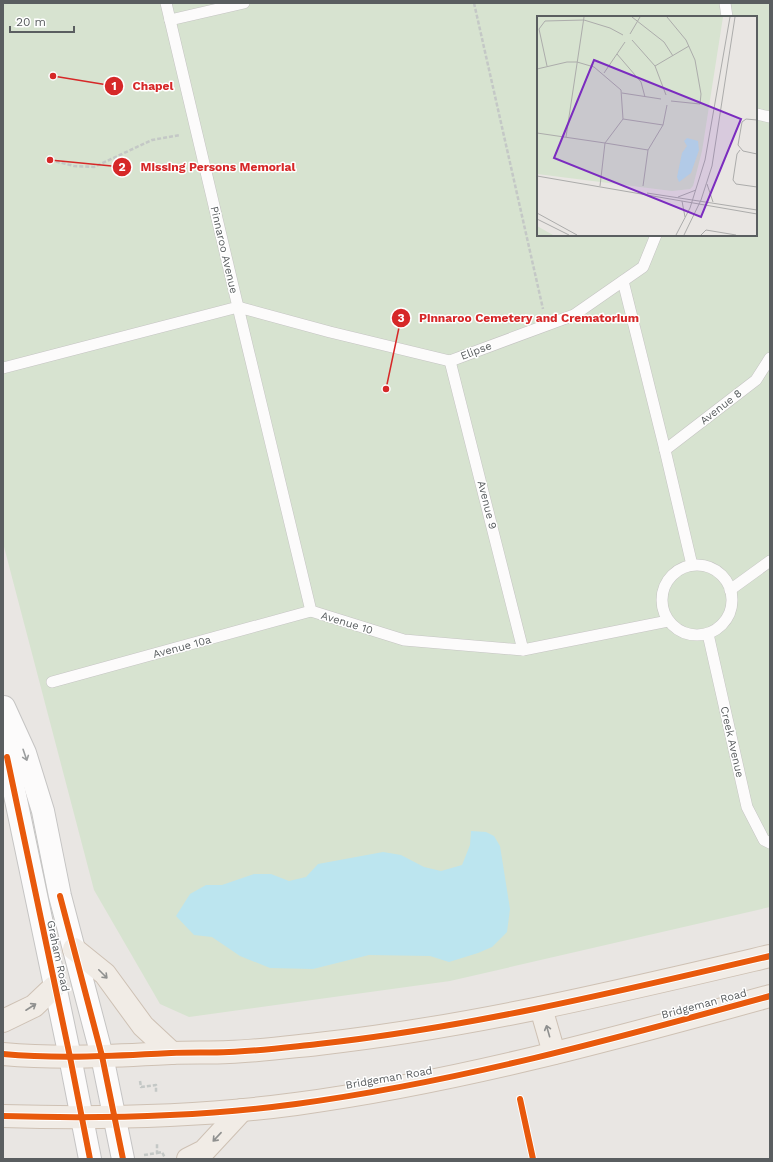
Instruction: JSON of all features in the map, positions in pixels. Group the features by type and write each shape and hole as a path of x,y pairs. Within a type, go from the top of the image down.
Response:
{"main road":[{"path":"74,949 105,974 143,1026 172,1053"},
{"path":"3,1054 33,1057 70,1057 230,1052 319,1044 400,1033 542,1008 770,956"},
{"path":"3,1021 34,1006 54,987"},
{"name":"Bridgeman Road","path":"3,1116 114,1117 242,1110 372,1092 487,1069 554,1053 770,996"},
{"path":"542,1008 554,1053"},
{"path":"188,1159 204,1151 242,1110"}],"street":[{"name":"Graham Road","path":"3,705 25,753 43,812 60,896 102,1056 114,1117 132,1157"},
{"name":"Graham Road","path":"3,705 7,756 90,1159"}],"lane":[{"name":"Pinnaroo Avenue","path":"3,368 238,307 166,3"},
{"path":"170,20 244,3"},
{"path":"725,3 727,16"},
{"path":"757,114 770,117"},
{"name":"Elipse","path":"238,307 330,332 450,361 574,315 643,268 656,236"},
{"path":"623,281 692,565"},
{"name":"Avenue 10","path":"238,307 311,611 404,640 523,650 668,621"},
{"name":"Avenue 8","path":"665,450 756,380 770,358"},
{"name":"Avenue 9","path":"450,361 523,650"},
{"path":"730,590 770,561"},
{"path":"692,565 704,566 716,570 725,579 730,590 731,608 727,619 718,628 708,634 688,634 677,630 668,621 663,610 662,599 664,587 670,576 680,569 692,565"},
{"name":"Avenue 10a","path":"52,682 311,611"},
{"name":"Creek Avenue","path":"708,634 747,807 764,840 770,843"}],"path":[{"path":"474,3 546,325"},
{"path":"50,160 74,166 94,167 152,140 196,132"},
{"path":"140,1081 141,1087 156,1085 156,1092"},
{"path":"157,1144 157,1153"},
{"path":"132,1157 162,1152 166,1159"}],"green space":[{"path":"3,3 770,3 770,907 450,981 189,1017 160,1004 94,890 3,543"}],"water":[{"path":"471,831 486,832 494,836 500,846 510,909 507,932 492,947 449,962 430,956 369,955 313,969 270,968 240,956 212,937 194,935 176,916 190,894 206,885 222,885 254,874 271,874 289,881 306,877 318,864 383,852 401,855 424,867 441,871 462,865 470,845"}],"cycle path":[{"path":"7,757 90,1159"},
{"path":"60,896 102,1056 123,1159"},
{"path":"3,1054 24,1056 87,1056 240,1051 274,1049 375,1037 546,1007 770,956"},
{"path":"3,1116 113,1117 223,1112 296,1104 356,1095 416,1084 535,1058 770,996"},
{"path":"520,1099 533,1159"}],"place":[{"name":"Chapel","path":"53,76"},
{"name":"Missing Persons Memorial","path":"50,160"},
{"name":"Pinnaroo Cemetery and Crematorium","path":"386,389"}]}
